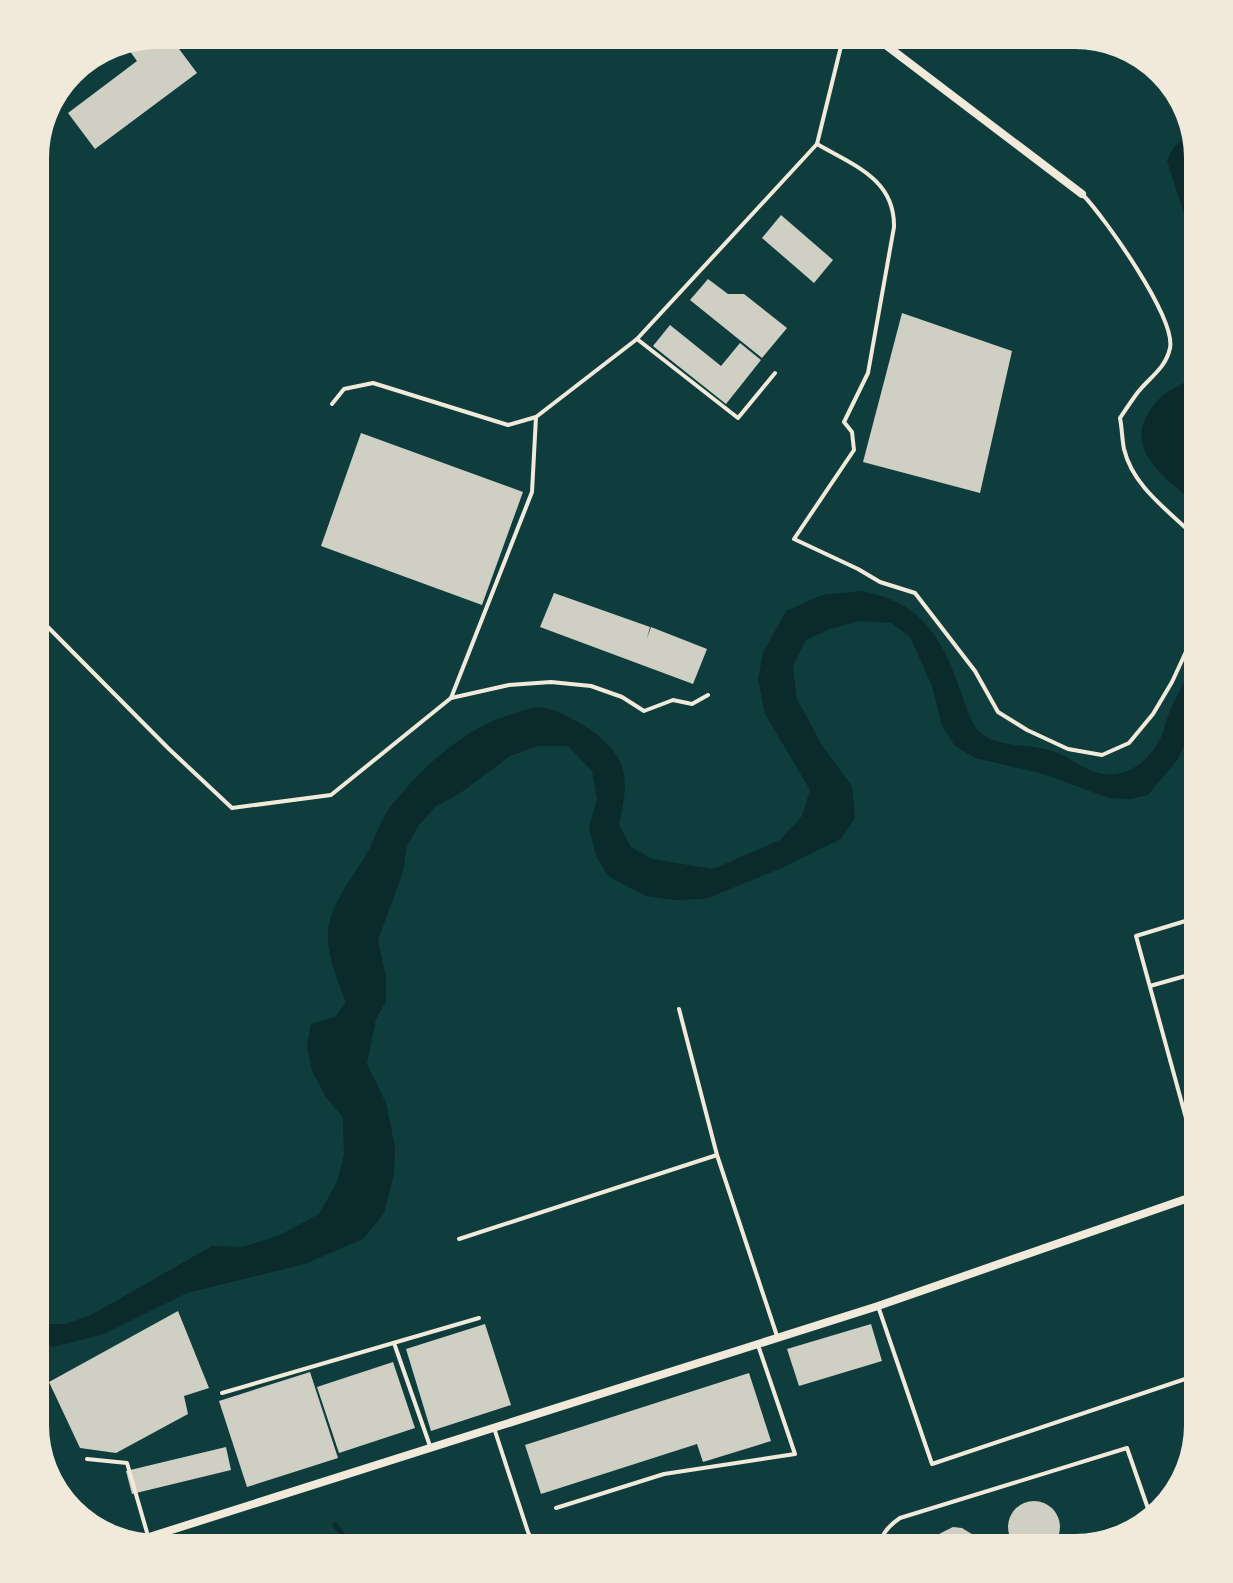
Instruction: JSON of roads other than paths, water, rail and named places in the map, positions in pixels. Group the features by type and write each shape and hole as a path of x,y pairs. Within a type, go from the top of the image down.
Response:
{"street":[{"path":"884,44 1082,194"},
{"path":"149,1538 878,1306 1189,1198"}],"lane":[{"path":"332,404 344,389 373,383 508,425 536,417 637,339 817,144 842,44"},
{"path":"817,144 866,173 885,189 894,211 894,227 868,373 844,422 852,432 854,450 794,539 880,582 915,593 975,671 998,712 1068,749 1102,755 1129,743 1153,714 1189,645"},
{"path":"1082,194 1101,214 1163,314 1170,346 1161,368 1139,391 1120,418 1125,452 1147,489 1189,531"},
{"path":"637,339 738,418 775,373"},
{"path":"451,698 532,492 536,417"},
{"path":"44,623 232,808 331,795 451,698 509,685 551,682 591,686 622,697 644,711 673,700 692,704 708,695"},
{"path":"1189,920 1136,936 1189,1128"},
{"path":"1150,986 1189,975"},
{"path":"679,1009 717,1155 778,1338"},
{"path":"1185,1113 1189,1112"},
{"path":"459,1239 717,1155"},
{"path":"878,1306 932,1464 1189,1378"},
{"path":"222,1393 479,1318"},
{"path":"394,1343 431,1449"},
{"path":"556,1508 664,1474 795,1454 758,1345"},
{"path":"494,1428 531,1539"},
{"path":"882,1539 888,1527 900,1518 1127,1448 1149,1512"},
{"path":"87,1459 127,1463 149,1538"}],"water":[{"path":"1186,136 1189,229 1167,161 1173,148"},
{"path":"1189,378 1189,498 1151,461 1144,447 1142,432 1147,416 1160,398"},
{"path":"860,591 899,603 914,613 946,654 972,721 983,735 992,739 1051,751 1098,773 1122,773 1146,759 1157,745 1171,708 1189,675 1189,735 1178,759 1148,795 1131,799 1109,798 1040,773 975,758 955,746 942,726 932,686 910,637 891,623 860,621 830,629 806,640 793,666 797,699 823,747 852,786 855,818 841,839 782,868 705,899 675,900 646,896 608,876 596,856 589,828 597,799 592,771 568,746 538,746 510,756 459,794 436,806 419,825 407,846 403,872 378,940 386,977 386,1001 376,1019 367,1064 386,1103 395,1147 394,1174 384,1213 363,1239 305,1264 187,1293 104,1334 53,1347 44,1342 44,1324 65,1324 91,1315 212,1246 243,1247 280,1235 319,1214 337,1182 344,1155 343,1118 326,1097 312,1071 307,1046 311,1024 335,1017 346,1002 329,949 330,921 387,812 431,762 480,727 498,719 537,707 555,711 595,733 615,753 621,764 625,785 619,825 631,847 652,859 713,869 780,840 802,816 810,790 765,714 758,679 763,653 786,611 822,595"}],"waterway":[{"path":"335,1525 346,1539"}]}
